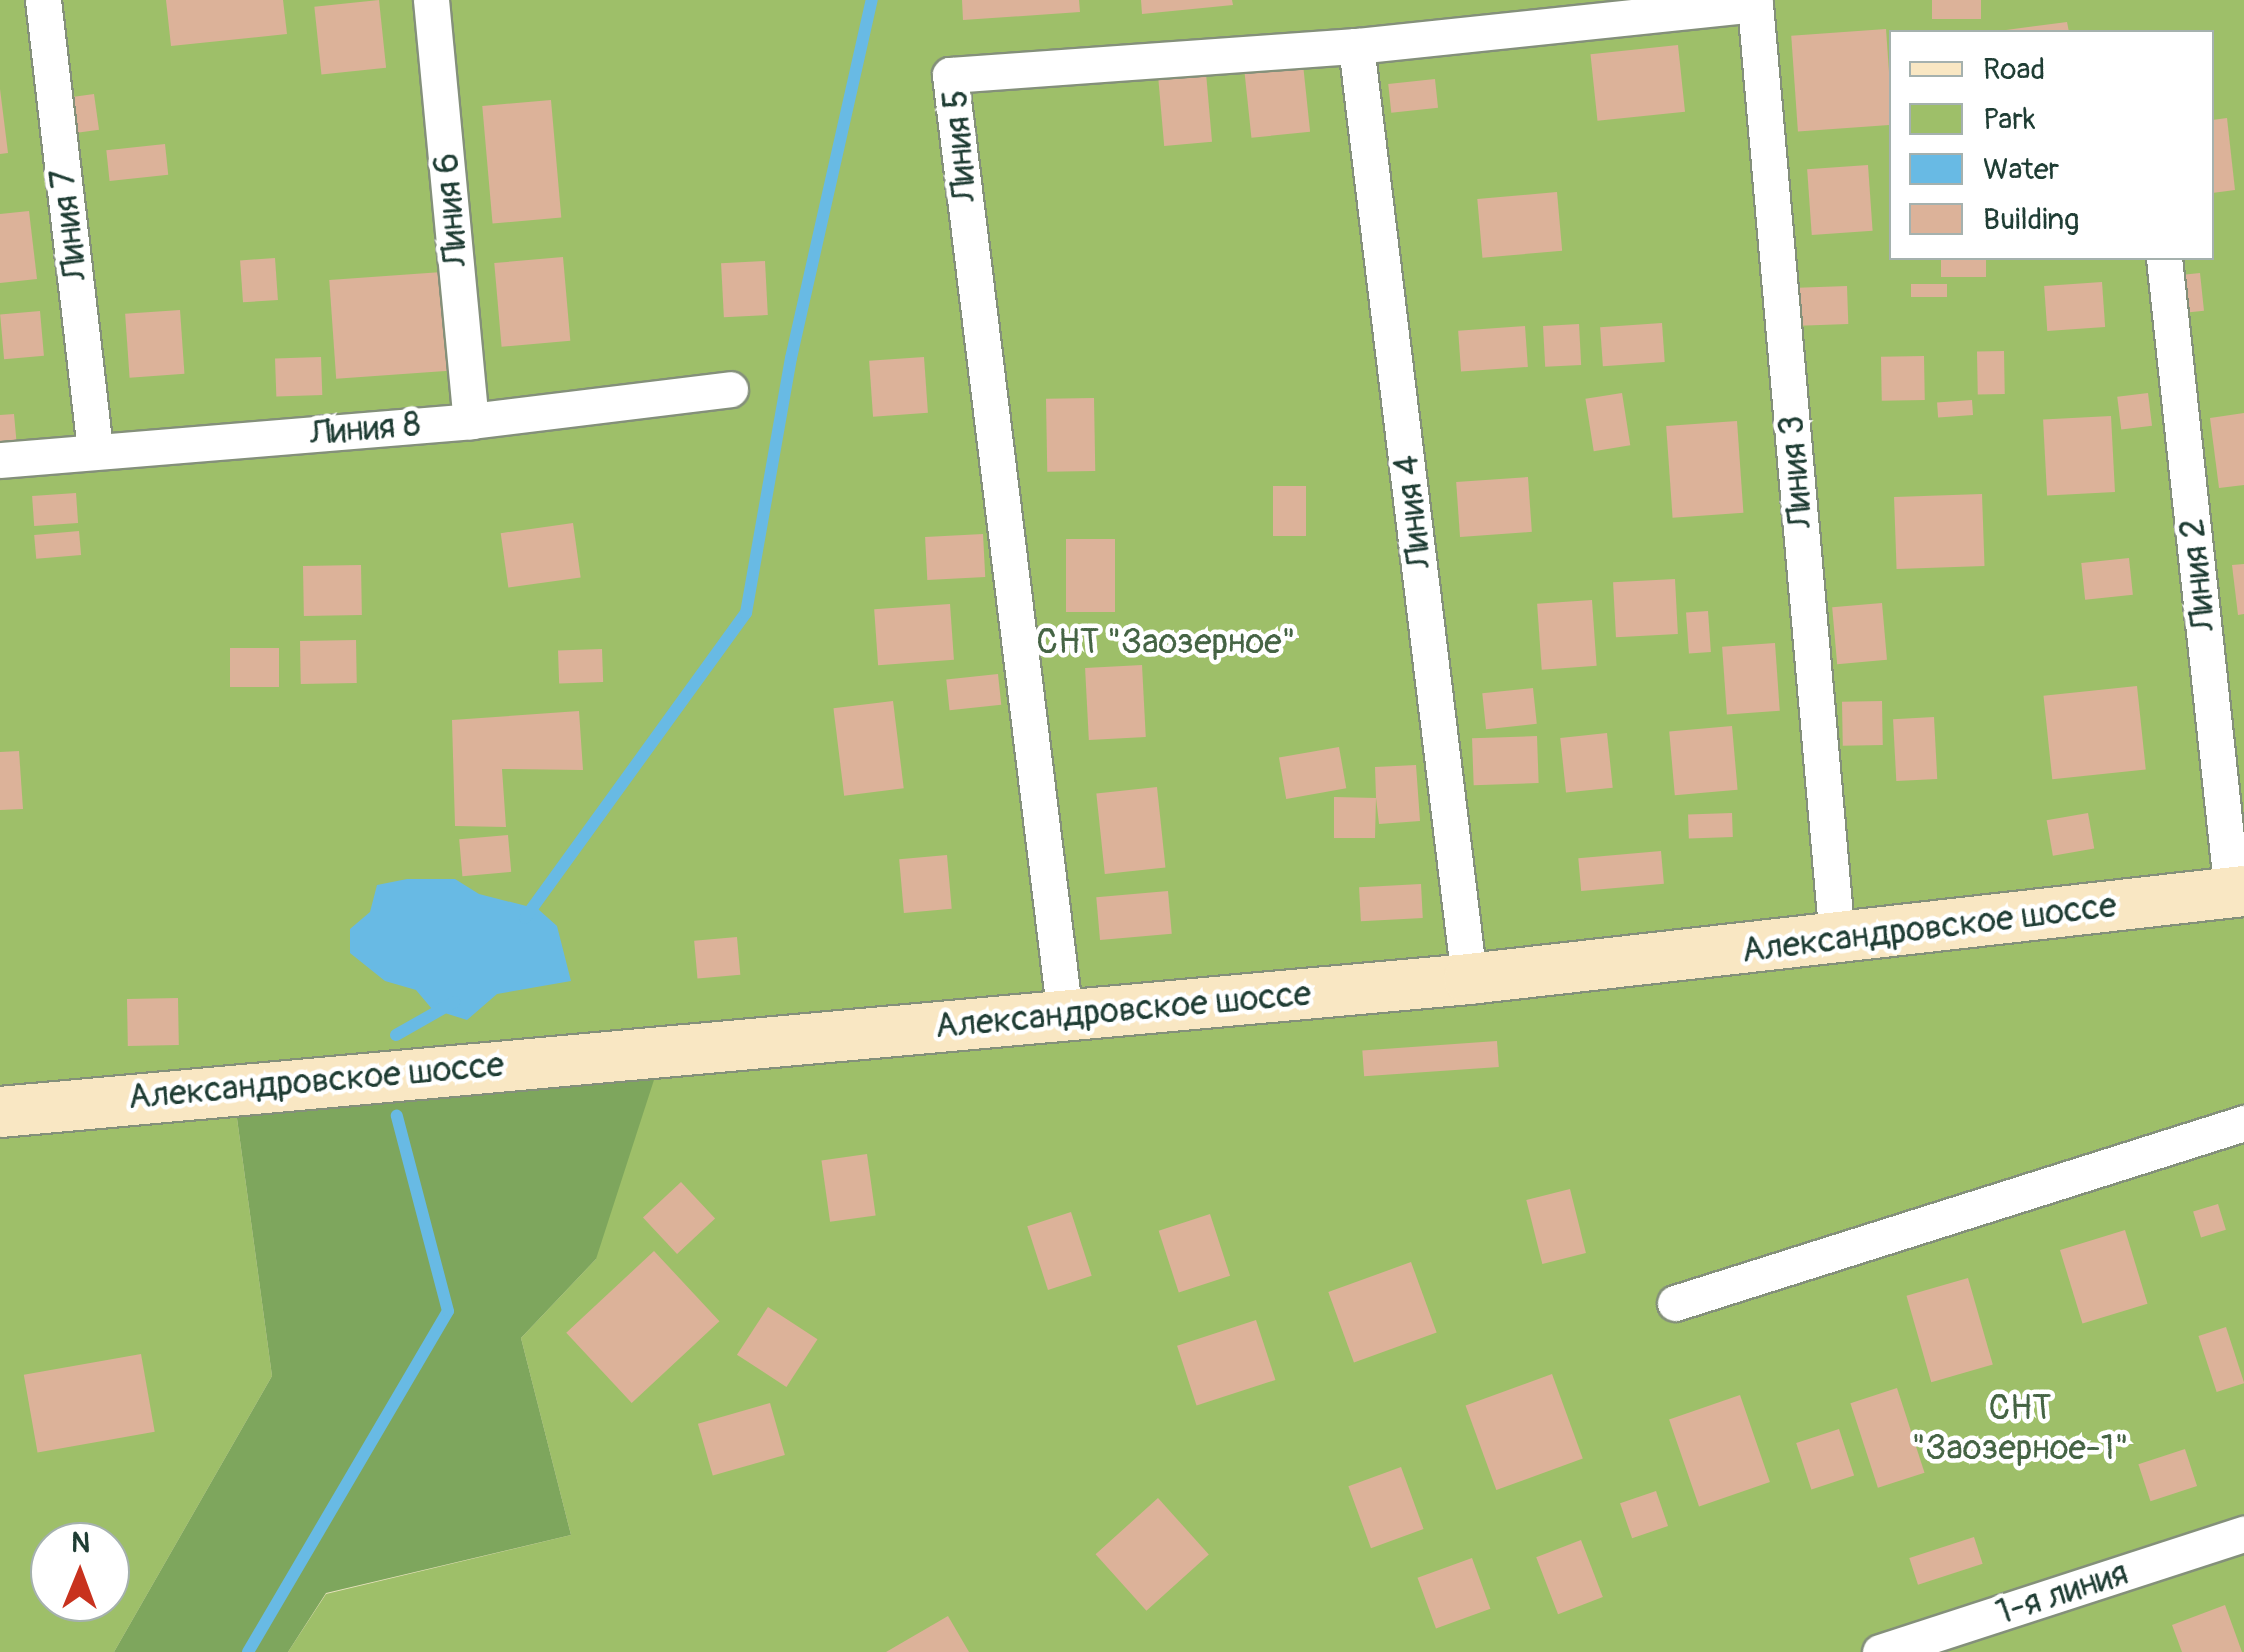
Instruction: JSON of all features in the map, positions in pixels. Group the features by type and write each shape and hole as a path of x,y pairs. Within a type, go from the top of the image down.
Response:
{"street":[{"name":"Линия 7","path":"43,0 95,450"},
{"name":"Линия 6","path":"431,0 472,420"},
{"name":"Линия 5","path":"1064,1016 950,76 1356,46 1755,4"},
{"name":"Линия 3","path":"1755,4 1836,940"},
{"name":"Линия 4","path":"1356,46 1469,979"},
{"name":"Линия 2","path":"2164,260 2238,892"},
{"name":"Линия 8","path":"0,460 472,420 730,389"},
{"name":"Александровское шоссе","path":"0,1112 1469,979 2238,892"},
{"path":"1675,1303 2244,1123"},
{"name":"1-я линия","path":"1880,1652 2244,1534"}],"green space":[{"name":"СНТ \"Заозерное\"","path":"0,0 2244,0 2244,1652 288,1652 326,1594 571,1535 521,1338 596,1259 233,1089 272,1376 114,1652 0,1652"},
{"path":"664,1049 596,1259 521,1338 571,1535 326,1593 288,1652 114,1652 272,1376 233,1089"}],"water":[{"path":"407,879 455,879 479,894 538,909 557,926 571,981 497,994 467,1020 432,1009 416,990 385,981 350,953 350,929 370,912 377,885"}],"building":[{"path":"166,0 283,0 287,34 171,46"},
{"path":"379,0 386,68 321,74 314,7"},
{"path":"962,0 1079,0 1080,12 963,20"},
{"path":"1141,0 1232,0 1233,5 1142,14"},
{"path":"1932,0 1981,0 1981,19 1932,19"},
{"path":"2067,22 2069,30 2006,30"},
{"path":"1886,29 1889,125 1798,131 1791,36"},
{"path":"1678,45 1685,112 1597,121 1590,54"},
{"path":"1303,64 1310,132 1251,138 1244,70"},
{"path":"1206,73 1212,142 1164,146 1158,77"},
{"path":"1435,79 1438,108 1391,113 1388,84"},
{"path":"0,89 8,153 0,154"},
{"path":"94,94 99,130 77,133 72,97"},
{"path":"551,100 561,218 493,224 482,106"},
{"path":"2227,118 2235,190 2214,193 2214,120"},
{"path":"165,144 168,175 110,181 106,150"},
{"path":"1868,165 1873,231 1812,235 1807,169"},
{"path":"1557,192 1562,251 1482,258 1477,199"},
{"path":"29,211 37,279 0,283 0,214"},
{"path":"563,257 570,341 502,347 494,263"},
{"path":"275,258 278,300 243,302 240,260"},
{"path":"1941,260 1986,260 1986,277 1941,277"},
{"path":"765,261 768,315 724,317 721,263"},
{"path":"442,272 449,371 336,379 329,280"},
{"path":"2200,273 2204,311 2180,313 2176,276"},
{"path":"2102,282 2105,327 2047,331 2044,286"},
{"path":"1911,284 1947,284 1947,297 1911,297"},
{"path":"1847,286 1848,324 1799,326 1798,288"},
{"path":"180,310 184,374 130,378 125,314"},
{"path":"40,311 44,356 4,359 0,314"},
{"path":"1662,323 1665,362 1603,366 1600,327"},
{"path":"1579,324 1581,365 1545,367 1543,326"},
{"path":"1525,326 1528,367 1461,372 1458,331"},
{"path":"1977,351 2004,351 2005,394 1978,394"},
{"path":"1924,356 1925,400 1882,401 1881,357"},
{"path":"321,357 322,395 276,397 275,359"},
{"path":"924,357 928,413 873,417 869,361"},
{"path":"1622,393 1630,445 1594,451 1585,399"},
{"path":"2148,393 2152,426 2121,430 2117,397"},
{"path":"1094,398 1095,471 1047,472 1046,399"},
{"path":"1972,400 1973,415 1938,417 1937,402"},
{"path":"2244,413 2244,485 2219,488 2210,418"},
{"path":"14,414 17,447 0,448 0,415"},
{"path":"2111,416 2115,492 2047,495 2043,420"},
{"path":"1737,421 1743,513 1673,518 1666,426"},
{"path":"1528,477 1532,532 1460,537 1456,482"},
{"path":"1273,486 1306,486 1306,536 1273,536"},
{"path":"76,493 78,523 34,526 32,496"},
{"path":"1982,494 1985,566 1897,569 1894,497"},
{"path":"573,523 581,577 508,588 501,533"},
{"path":"79,531 81,555 36,559 34,535"},
{"path":"983,534 985,577 927,580 925,537"},
{"path":"1066,539 1115,539 1115,612 1066,612"},
{"path":"2129,558 2133,595 2085,600 2081,563"},
{"path":"2244,564 2244,614 2238,615 2232,565"},
{"path":"361,565 362,615 304,616 303,566"},
{"path":"1675,579 1678,634 1616,637 1613,582"},
{"path":"1592,600 1597,666 1542,670 1537,604"},
{"path":"1882,603 1887,660 1837,664 1832,607"},
{"path":"950,604 954,660 878,665 874,609"},
{"path":"1708,611 1711,652 1689,653 1686,613"},
{"path":"356,640 357,683 301,684 300,641"},
{"path":"1775,643 1780,711 1727,715 1722,647"},
{"path":"230,648 279,648 279,687 230,687"},
{"path":"602,649 603,682 559,684 558,651"},
{"path":"1142,665 1146,737 1089,740 1085,668"},
{"path":"998,674 1001,705 950,710 946,679"},
{"path":"2137,686 2146,770 2052,779 2044,696"},
{"path":"1533,688 1537,724 1486,729 1482,693"},
{"path":"893,701 904,788 844,796 833,708"},
{"path":"1882,701 1883,745 1843,746 1842,702"},
{"path":"579,711 583,770 502,769 506,827 455,826 452,720"},
{"path":"1934,717 1937,779 1896,781 1893,719"},
{"path":"1732,726 1738,790 1675,795 1669,731"},
{"path":"1607,733 1613,788 1566,793 1560,738"},
{"path":"1537,736 1539,783 1474,785 1472,738"},
{"path":"1339,747 1346,788 1286,799 1279,758"},
{"path":"19,751 23,809 0,810 0,752"},
{"path":"1416,765 1420,821 1379,824 1375,767"},
{"path":"1157,787 1165,868 1105,874 1096,793"},
{"path":"1334,797 1376,798 1375,838 1334,838"},
{"path":"1732,813 1733,837 1689,839 1688,815"},
{"path":"2088,813 2094,848 2053,856 2047,820"},
{"path":"508,835 511,872 462,876 459,839"},
{"path":"1661,851 1664,884 1581,891 1578,858"},
{"path":"947,855 952,909 904,913 899,859"},
{"path":"1421,884 1423,918 1361,921 1359,887"},
{"path":"1168,891 1172,934 1100,940 1096,897"},
{"path":"737,937 740,975 697,979 694,941"},
{"path":"178,998 179,1045 128,1046 127,999"},
{"path":"1497,1041 1499,1067 1364,1076 1362,1050"},
{"path":"867,1154 876,1215 830,1222 821,1160"},
{"path":"681,1182 715,1219 677,1254 643,1217"},
{"path":"1570,1189 1586,1253 1542,1264 1526,1200"},
{"path":"2218,1204 2226,1230 2201,1237 2193,1212"},
{"path":"1071,1212 1092,1276 1048,1290 1027,1226"},
{"path":"1210,1214 1230,1276 1179,1293 1159,1231"},
{"path":"2125,1230 2148,1304 2082,1324 2060,1250"},
{"path":"654,1251 719,1321 632,1403 566,1333"},
{"path":"1411,1262 1437,1332 1354,1363 1328,1292"},
{"path":"1968,1278 1993,1365 1931,1382 1906,1296"},
{"path":"768,1307 817,1339 786,1387 737,1355"},
{"path":"1256,1320 1275,1380 1197,1406 1177,1346"},
{"path":"2226,1327 2244,1383 2217,1392 2198,1336"},
{"path":"141,1354 155,1432 38,1452 24,1375"},
{"path":"1552,1374 1583,1459 1496,1490 1466,1405"},
{"path":"1897,1388 1925,1473 1878,1488 1850,1403"},
{"path":"1740,1395 1770,1482 1699,1506 1669,1419"},
{"path":"770,1403 785,1455 713,1476 698,1424"},
{"path":"1839,1429 1854,1476 1811,1490 1796,1443"},
{"path":"2185,1449 2197,1486 2150,1501 2138,1464"},
{"path":"1401,1467 1424,1529 1371,1548 1348,1486"},
{"path":"1656,1491 1668,1526 1632,1538 1620,1503"},
{"path":"1158,1498 1209,1554 1146,1611 1096,1554"},
{"path":"1974,1537 1983,1564 1918,1585 1909,1558"},
{"path":"1581,1540 1603,1597 1558,1614 1536,1557"},
{"path":"1472,1558 1490,1609 1436,1629 1417,1578"},
{"path":"2225,1605 2242,1652 2182,1652 2172,1625"},
{"path":"948,1616 969,1652 886,1652"}],"waterway":[{"path":"525,918 746,613 791,358 872,0"},
{"path":"396,1035 454,1002"},
{"path":"248,1652 448,1311 397,1116"}],"park label":[{"name":"СНТ \"Заозерное-1\"","path":"2020,1428"}]}
